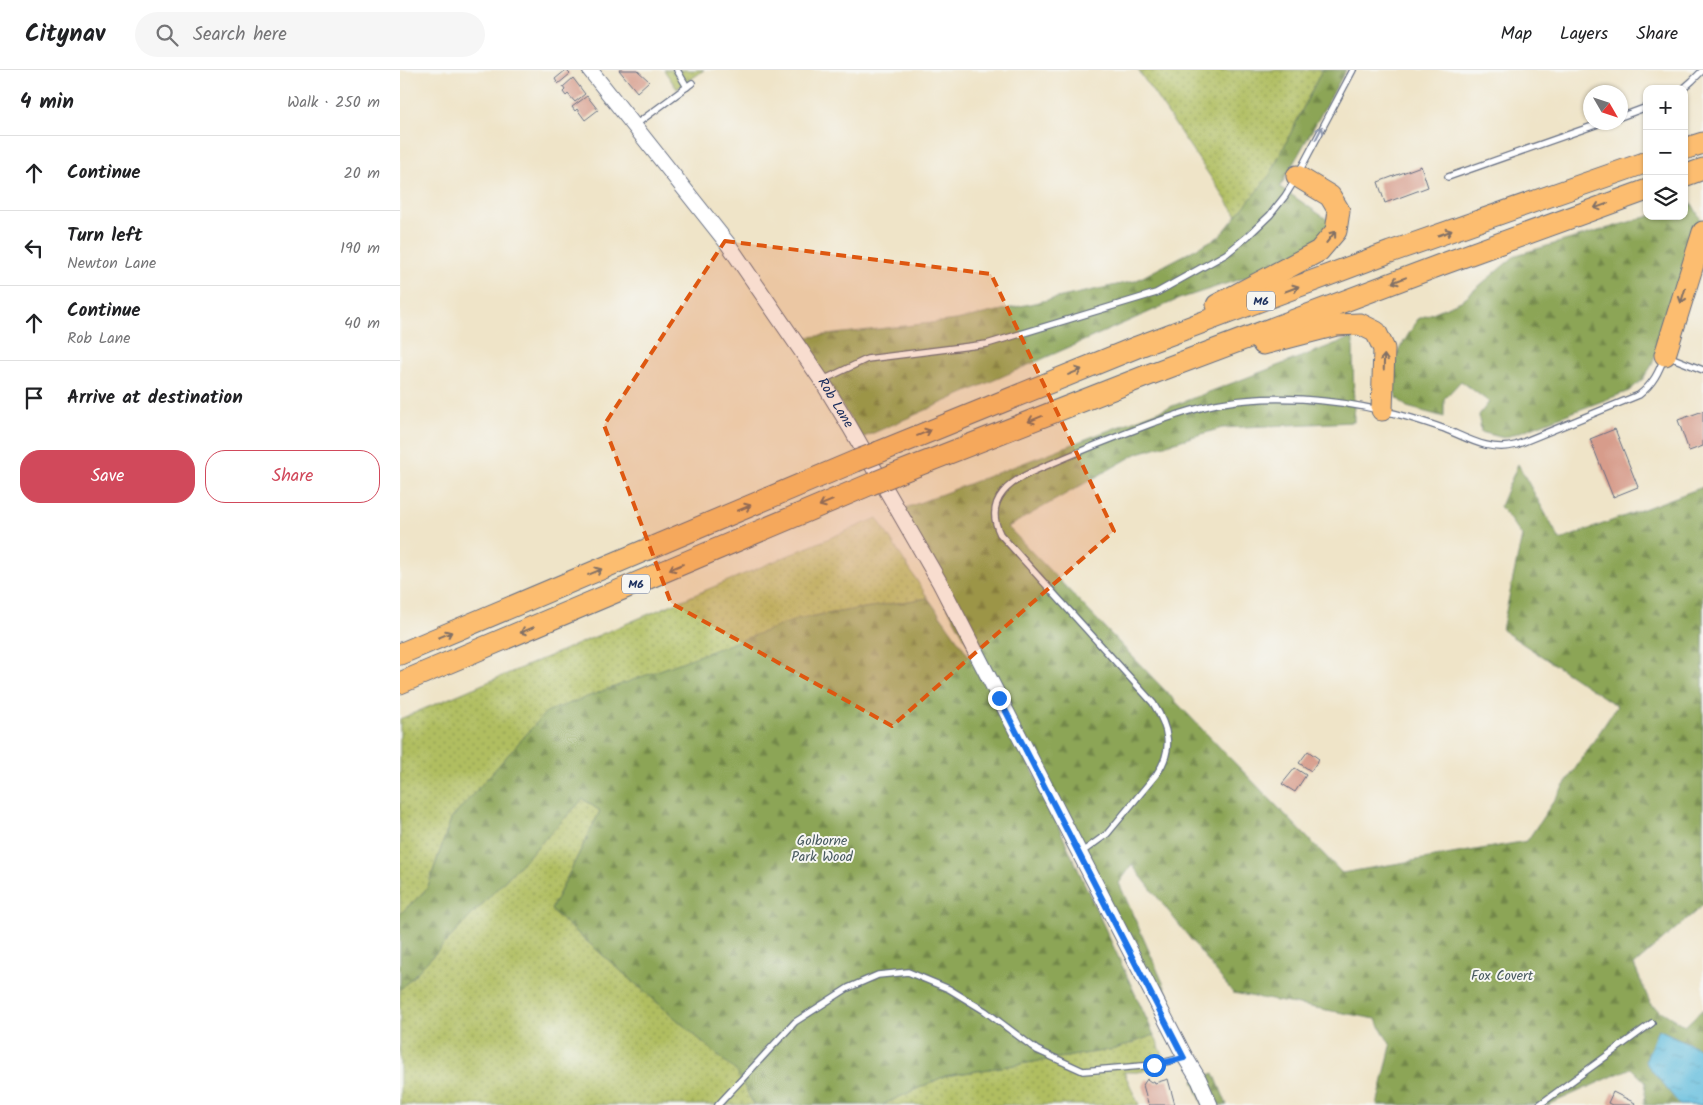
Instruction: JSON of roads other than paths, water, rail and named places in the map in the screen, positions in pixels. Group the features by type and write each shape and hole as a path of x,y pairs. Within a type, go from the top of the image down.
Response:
{"highway":[{"path":"1688,148 1703,142"},
{"name":"M6","path":"400,654 856,461 1137,347 1390,252 1643,163"},
{"path":"1687,175 1703,169"},
{"path":"1137,347 1319,251 1336,231 1339,211 1330,196 1297,176"},
{"name":"M6","path":"400,683 893,475 1150,374 1434,267 1643,191"},
{"path":"1664,355 1703,232"},
{"path":"1150,374 1336,325 1360,324 1376,332 1384,350 1382,410"}],"street":[{"name":"Rob Lane","path":"590,70 728,244 822,380 940,583 1184,1058 1199,1080 1210,1105"}],"lane":[{"path":"635,125 689,85 677,70"},
{"path":"822,380 867,359 987,344 1156,293 1226,254 1248,236 1285,196 1353,70"},
{"path":"1687,85 1703,70"},
{"path":"1628,114 1643,108"},
{"path":"1448,178 1583,130"},
{"path":"1080,854 1107,834 1156,775 1168,753 1168,740 1165,725 1153,703 1000,534 993,515 995,505 1013,483 1026,474 1099,443 1193,409 1222,403 1253,399 1335,402 1382,410 1444,429 1488,447 1506,448 1639,395 1654,380 1664,355 1703,370"},
{"path":"718,1105 795,1022 848,988 878,975 901,972 908,972 949,989 985,1011 1037,1050 1083,1071 1154,1065 1184,1058"},
{"path":"1538,1105 1652,1023"}],"water":[{"path":"1658,1029 1703,1050 1703,1105 1680,1105 1645,1062"}],"park label":[{"name":"Golborne Park Wood","path":"822,850"},
{"name":"Fox Covert","path":"1502,976"}]}
